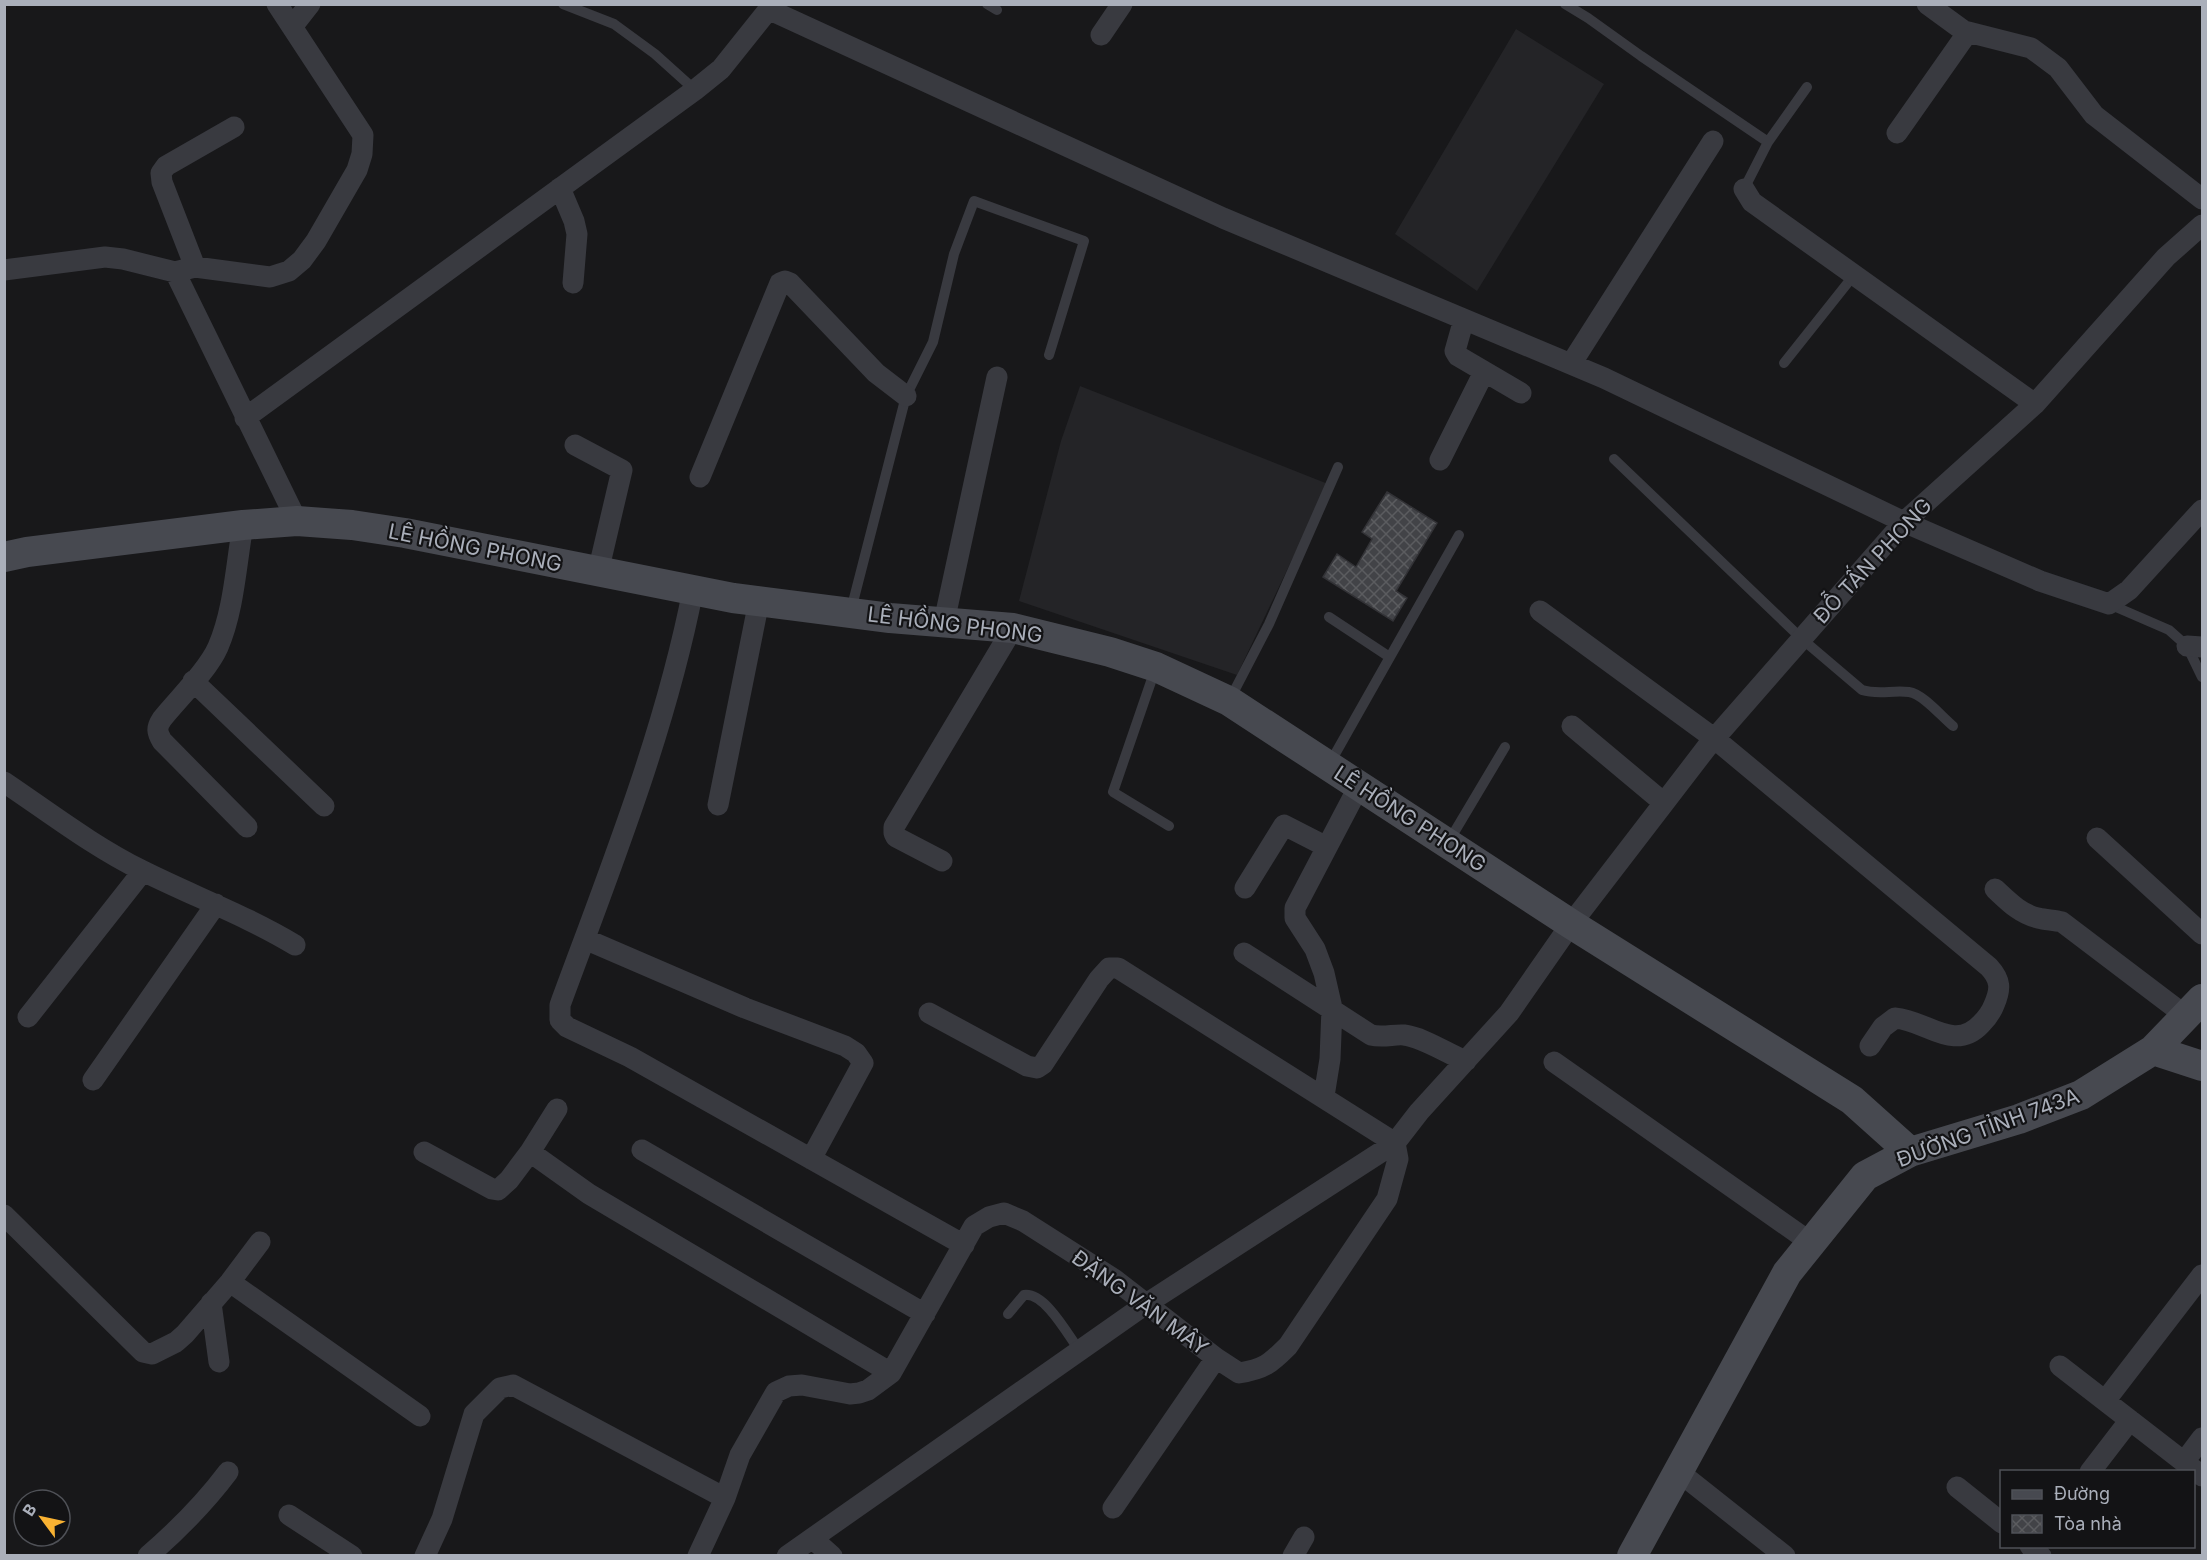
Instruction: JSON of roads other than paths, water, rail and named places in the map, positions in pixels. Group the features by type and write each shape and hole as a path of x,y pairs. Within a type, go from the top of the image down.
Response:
{"main road":[{"name":"LÊ HỒNG PHONG","path":"4,557 27,552 243,525 297,521 352,525 405,533 598,572 759,601 850,613 1012,628 1089,646 1156,666 1229,701 1571,924 1852,1100 1910,1152"},
{"name":"ĐƯỜNG TỈNH 743A","path":"1636,1554 1787,1273 1865,1176 1910,1152 2019,1119 2081,1095 2153,1050 2194,1008"},
{"path":"2153,1050 2202,1066"}],"street":[{"path":"4,270 105,257 123,258 185,270 270,276 289,270 302,260 316,241 357,170 362,154 363,135 278,4"},
{"path":"292,27 310,4"},
{"path":"1101,35 1122,4"},
{"path":"1927,4 1968,32 2031,48 2058,68 2094,115 2202,199"},
{"path":"245,418 695,90 721,69 772,7 1222,218 1604,378 1904,522 2040,581 2109,604 2129,590 2202,510"},
{"path":"1897,133 1968,32"},
{"path":"234,127 166,166 161,173 162,182 185,270 245,418 297,521"},
{"path":"1571,364 1713,141"},
{"path":"560,188 577,234 573,283"},
{"path":"1744,189 1752,202 2036,404"},
{"name":"ĐỖ TẤN PHONG","path":"1571,924 1715,739 1904,522 2036,404 2166,257 2202,225"},
{"path":"700,477 780,284 785,280 876,373 906,396"},
{"path":"1464,319 1455,351 1458,356 1521,393"},
{"path":"1440,460 1484,372"},
{"path":"944,622 997,377"},
{"path":"574,445 622,470 598,572"},
{"path":"243,525 229,610 218,646 162,719 157,732 162,741 247,827"},
{"path":"693,590 685,633 636,800 560,1005 560,1020 567,1027 630,1057 964,1245"},
{"path":"718,805 759,601"},
{"path":"1540,611 1715,739 1996,975 2000,991 1991,1013 1975,1030 1962,1037 1948,1035 1907,1018 1895,1018 1883,1027 1870,1046"},
{"path":"942,861 896,837 894,827 1012,628"},
{"path":"193,681 324,806"},
{"path":"1572,726 1664,803"},
{"path":"4,782 99,846 143,871 216,904 295,945"},
{"path":"1324,1096 1330,1059 1332,1008 1324,973 1315,949 1295,918 1295,908 1359,786"},
{"path":"1245,888 1284,825 1327,847"},
{"path":"2097,838 2202,934"},
{"path":"28,1017 143,871"},
{"path":"1995,889 2019,910 2039,918 2062,922 2194,1008"},
{"path":"93,1080 216,904"},
{"path":"787,1556 1146,1304 1395,1143 1419,1112 1509,1013 1571,924"},
{"path":"585,939 745,1008 846,1046 856,1053 863,1064 811,1159"},
{"path":"1244,953 1371,1035 1379,1037 1401,1035 1414,1038 1466,1061"},
{"path":"929,1012 1027,1066 1037,1068 1042,1064 1099,979 1109,968 1118,968 1324,1096 1395,1143"},
{"path":"1554,1062 1810,1242"},
{"path":"424,1152 492,1189 498,1190 509,1180 530,1152 557,1109"},
{"name":"ĐẶNG VĂN MÂY","path":"698,1556 725,1498 740,1455 776,1392 789,1386 802,1384 850,1394 859,1393 868,1390 891,1372 974,1226 989,1217 1005,1213 1023,1221 1114,1279 1216,1358 1239,1373 1257,1370 1270,1364 1288,1346 1387,1198 1398,1160 1395,1143"},
{"path":"642,1150 925,1314"},
{"path":"530,1152 589,1194 891,1372"},
{"path":"4,1215 142,1352 152,1354 185,1334 230,1282 260,1242"},
{"path":"2105,1401 2202,1275"},
{"path":"230,1282 420,1416"},
{"path":"211,1303 219,1362"},
{"path":"1113,1508 1216,1358"},
{"path":"2060,1366 2194,1470"},
{"path":"425,1556 442,1519 474,1414 500,1388 513,1385 725,1498"},
{"path":"2092,1470 2130,1420"},
{"path":"2184,1462 2202,1438"},
{"path":"148,1556 211,1495 228,1472"},
{"path":"1679,1472 1785,1556"},
{"path":"1957,1487 2000,1522"},
{"path":"289,1515 352,1556"},
{"path":"1293,1556 1304,1537"},
{"path":"813,1539 832,1556"}],"lane":[{"path":"563,4 614,24 629,33 695,90"},
{"path":"987,4 997,10"},
{"path":"1565,4 1768,141"},
{"path":"1744,189 1768,141 1807,87"},
{"path":"850,613 906,396 933,342 954,254 974,201 1084,241 1049,355"},
{"path":"1784,363 1854,275"},
{"path":"1614,459 1802,639 1862,690 1873,694 1907,692 1917,694 1953,726"},
{"path":"1229,701 1269,624 1338,467"},
{"path":"1328,766 1459,535"},
{"path":"2109,604 2169,630 2195,647 2202,677"},
{"path":"1329,617 1388,657"},
{"path":"1156,666 1113,792 1169,826"},
{"path":"1447,844 1505,747"},
{"path":"1008,1314 1024,1295 1036,1296 1050,1310 1079,1350"}]}
